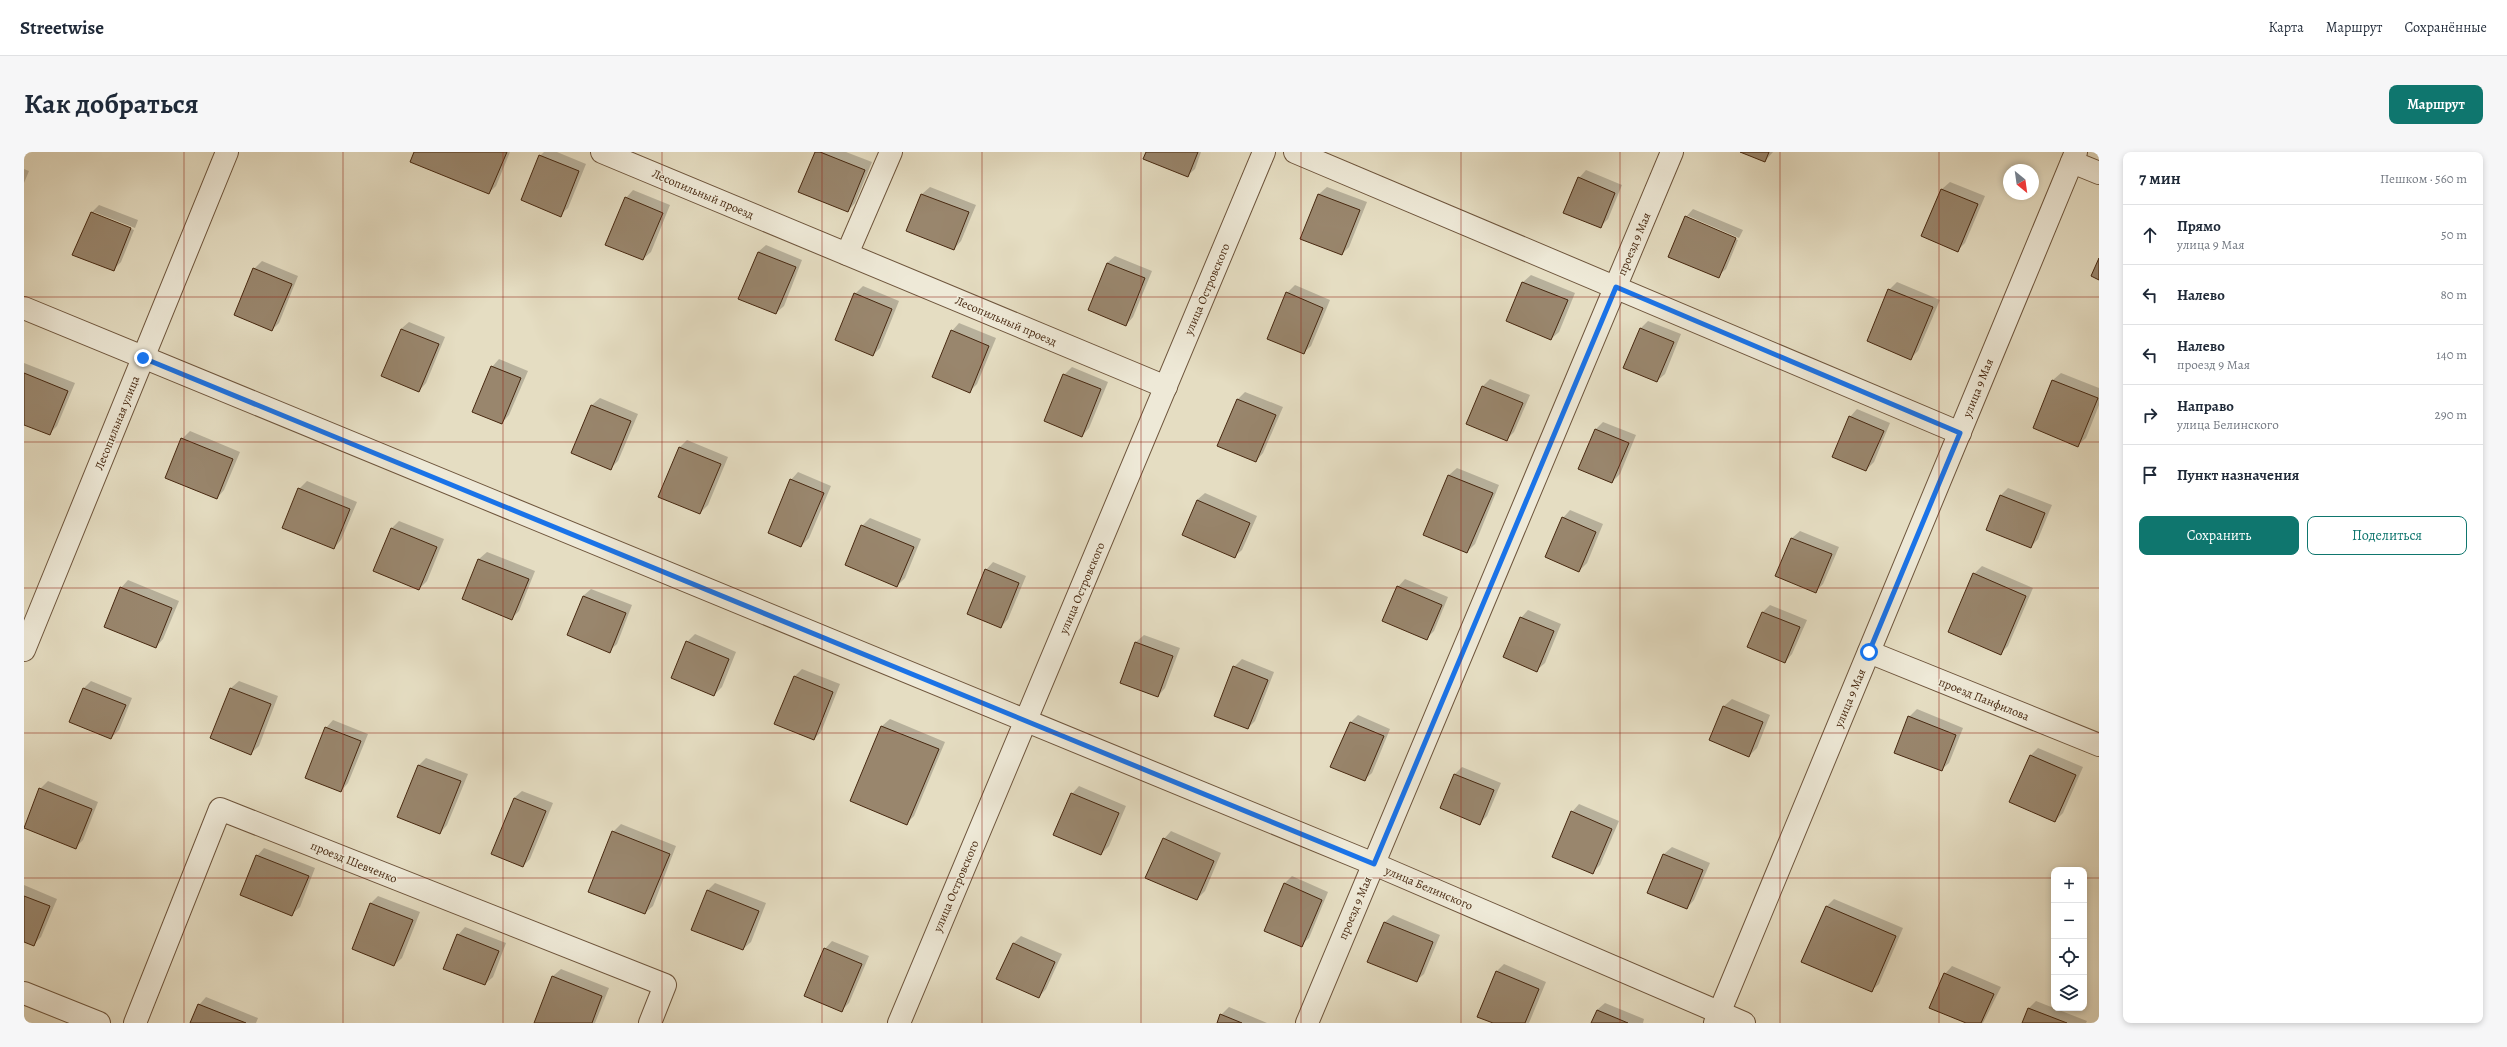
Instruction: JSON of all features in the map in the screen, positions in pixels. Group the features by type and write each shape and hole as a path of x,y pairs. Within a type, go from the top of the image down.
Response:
{"street":[{"name":"Лесопильная улица","path":"24,650 227,152"},
{"name":"Лесопильный проезд","path":"602,152 1166,387"},
{"path":"847,254 891,152"},
{"name":"улица Островского","path":"899,1023 1264,152"},
{"path":"1295,152 1960,433"},
{"name":"проезд 9 Мая","path":"1307,1023 1672,152"},
{"path":"2074,157 2099,173"},
{"name":"улица 9 Мая","path":"1717,1018 2074,157"},
{"name":"улица Белинского","path":"24,308 1374,864 1717,1018 1744,1023"},
{"name":"проезд Панфилова","path":"1869,652 2099,745"},
{"name":"проезд Шевченко","path":"135,1023 220,809 665,985 650,1023"},
{"path":"24,993 99,1023"}],"building":[{"path":"414,152 507,152 489,194 410,162"},
{"path":"815,152 820,152 865,170 848,212 798,192"},
{"path":"1146,152 1198,152 1188,177 1143,159"},
{"path":"1740,152 1769,152 1765,162"},
{"path":"539,155 579,171 561,217 521,200"},
{"path":"1578,177 1615,193 1601,228 1563,213"},
{"path":"1941,189 1978,204 1958,252 1921,236"},
{"path":"921,194 969,212 954,250 906,231"},
{"path":"1318,194 1360,210 1342,255 1300,239"},
{"path":"625,197 663,213 643,260 605,245"},
{"path":"91,212 131,228 114,271 72,255"},
{"path":"1685,216 1736,238 1719,278 1668,257"},
{"path":"758,252 796,267 776,314 738,299"},
{"path":"2099,258 2099,280 2091,276"},
{"path":"1107,263 1145,278 1126,326 1088,310"},
{"path":"253,268 292,284 272,331 234,315"},
{"path":"1522,282 1568,300 1551,340 1506,321"},
{"path":"1888,289 1933,307 1911,360 1867,341"},
{"path":"1286,292 1323,308 1304,354 1267,339"},
{"path":"854,293 892,309 873,356 835,340"},
{"path":"1640,328 1674,342 1657,382 1623,368"},
{"path":"401,329 439,344 419,392 381,376"},
{"path":"951,330 989,346 970,393 932,377"},
{"path":"491,366 521,378 502,424 472,412"},
{"path":"24,373 68,391 50,435 24,425"},
{"path":"1063,374 1101,389 1082,437 1044,421"},
{"path":"2052,380 2098,398 2078,447 2033,428"},
{"path":"1482,386 1523,403 1507,441 1466,424"},
{"path":"1237,399 1276,415 1256,462 1217,446"},
{"path":"591,405 631,421 611,470 571,453"},
{"path":"1849,416 1884,431 1866,471 1832,457"},
{"path":"1595,429 1629,443 1612,483 1578,469"},
{"path":"181,438 233,459 217,499 165,478"},
{"path":"679,447 721,464 700,514 658,497"},
{"path":"1448,475 1493,493 1467,553 1423,535"},
{"path":"790,479 824,493 801,547 768,533"},
{"path":"298,488 350,509 334,549 282,528"},
{"path":"2000,495 2045,513 2031,548 1986,530"},
{"path":"1197,500 1250,523 1235,558 1182,535"},
{"path":"1562,517 1596,532 1579,572 1545,557"},
{"path":"861,525 914,547 897,587 845,565"},
{"path":"391,528 437,547 419,590 373,571"},
{"path":"1791,538 1832,554 1816,593 1775,576"},
{"path":"478,559 529,579 512,620 462,599"},
{"path":"985,569 1019,583 1001,628 967,614"},
{"path":"1973,573 2026,596 2001,655 1948,632"},
{"path":"1397,586 1442,605 1427,640 1382,621"},
{"path":"120,587 172,608 156,648 104,627"},
{"path":"583,596 626,613 610,653 567,635"},
{"path":"1762,612 1800,627 1785,663 1747,647"},
{"path":"1520,617 1554,631 1537,672 1503,657"},
{"path":"686,641 729,659 714,696 671,678"},
{"path":"1135,642 1173,656 1158,697 1120,683"},
{"path":"1233,666 1268,680 1248,729 1214,716"},
{"path":"794,676 833,692 814,740 774,724"},
{"path":"83,688 126,705 111,739 69,722"},
{"path":"230,688 271,704 251,755 210,738"},
{"path":"1723,706 1763,722 1749,757 1709,740"},
{"path":"1908,716 1956,735 1942,771 1894,753"},
{"path":"1350,722 1384,736 1365,781 1330,767"},
{"path":"881,726 939,749 907,825 850,801"},
{"path":"325,727 361,741 341,792 305,778"},
{"path":"2030,755 2076,775 2055,822 2009,802"},
{"path":"418,765 461,781 440,834 397,817"},
{"path":"1454,774 1494,790 1480,825 1440,808"},
{"path":"39,788 92,809 76,849 24,828"},
{"path":"1071,793 1119,813 1101,855 1053,835"},
{"path":"514,798 546,811 523,867 491,854"},
{"path":"1571,811 1612,829 1593,874 1552,857"},
{"path":"612,831 670,854 645,914 588,892"},
{"path":"1163,838 1214,861 1197,900 1145,878"},
{"path":"1663,854 1703,870 1687,909 1647,893"},
{"path":"256,855 309,876 292,916 240,895"},
{"path":"1284,883 1322,900 1302,947 1264,931"},
{"path":"707,890 759,911 743,950 691,930"},
{"path":"24,896 50,906 34,946 24,942"},
{"path":"370,903 413,920 394,966 352,949"},
{"path":"1826,906 1896,936 1872,992 1801,962"},
{"path":"1384,922 1433,942 1417,982 1367,962"},
{"path":"457,934 499,951 485,985 443,969"},
{"path":"1013,943 1055,962 1039,998 996,979"},
{"path":"824,948 862,964 842,1012 804,996"},
{"path":"1496,971 1539,989 1525,1023 1493,1023 1477,1017"},
{"path":"1944,973 1994,994 1981,1023 1966,1023 1929,1008"},
{"path":"552,976 602,996 592,1023 534,1023"},
{"path":"198,1004 246,1023 190,1023"},
{"path":"2028,1008 2067,1023 2022,1023"},
{"path":"1597,1010 1628,1023 1591,1023"},
{"path":"1220,1014 1242,1023 1217,1023"}],"route":[{"path":"143,358 1374,864 1616,287 1960,433 1869,652"}]}
